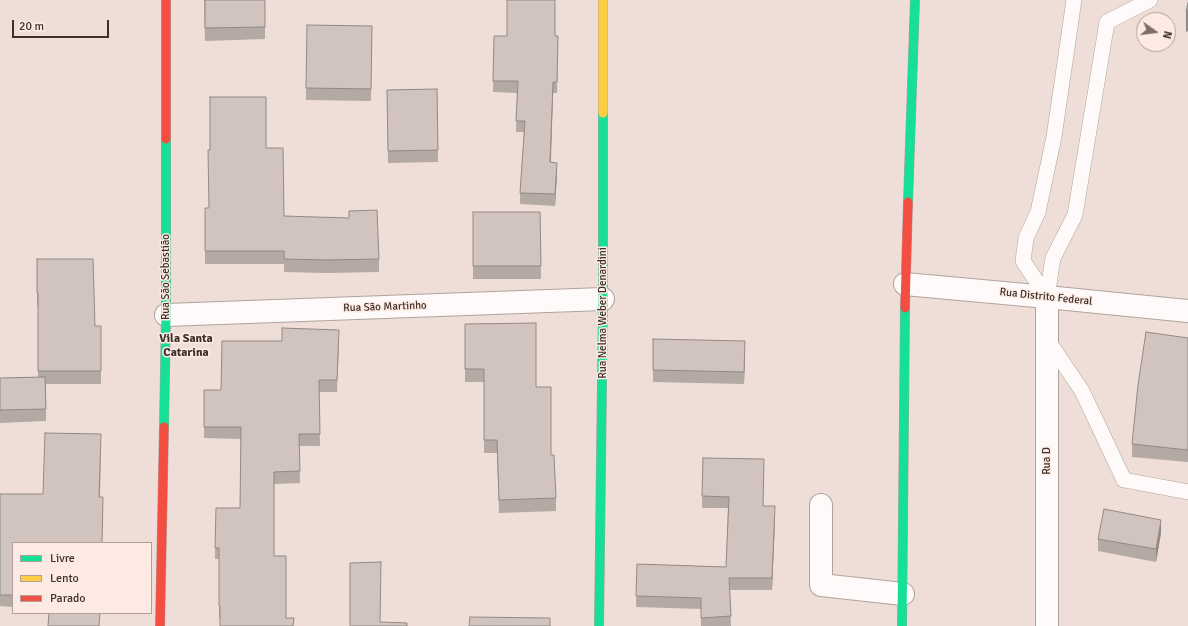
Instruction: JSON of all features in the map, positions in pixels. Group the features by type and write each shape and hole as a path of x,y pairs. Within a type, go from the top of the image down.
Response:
{"main road":[{"name":"Rua São Sebastião","path":"160,626 166,315 166,0"},
{"name":"Rua Nelma Weber Denardini","path":"599,626 603,299 603,0"},
{"path":"902,626 905,284 915,0"}],"street":[{"name":"Rua Distrito Federal","path":"905,284 1188,311"},
{"name":"Rua D","path":"1047,297 1047,626"},
{"name":"Rua São Martinho","path":"166,315 603,299"},
{"path":"821,505 821,585 903,594"}],"lane":[{"path":"1047,297 1023,261 1026,238 1038,212 1054,137 1074,0"},
{"path":"1047,297 1053,258 1075,215 1107,22 1150,0"},
{"path":"1047,339 1082,391 1124,480 1188,492"}],"building":[{"path":"205,0 265,0 265,27 205,28"},
{"path":"507,0 555,0 555,36 558,36 557,82 553,82 550,162 557,163 555,194 520,193 525,121 516,121 518,81 493,81 494,36 507,36"},
{"path":"307,25 372,26 371,89 306,88"},
{"path":"437,89 438,150 388,151 387,90"},
{"path":"210,97 266,97 266,148 283,148 284,216 349,218 349,211 377,210 379,259 284,259 284,251 205,251 205,208 209,208 208,150 210,150"},
{"path":"473,212 540,212 541,266 473,266"},
{"path":"37,259 93,259 95,326 101,326 101,371 38,371"},
{"path":"536,323 536,387 551,387 551,455 554,455 556,498 499,500 497,440 484,440 484,369 465,369 465,324"},
{"path":"282,328 339,330 337,380 319,380 320,434 299,434 300,471 274,472 274,556 286,556 286,618 294,618 293,626 220,626 219,548 215,548 216,508 240,508 241,427 204,427 204,390 221,390 222,341 282,341"},
{"path":"1146,332 1188,338 1188,450 1132,444 1138,385"},
{"path":"653,339 745,341 744,372 653,370"},
{"path":"45,377 46,409 0,410 0,378"},
{"path":"45,433 101,434 99,497 103,497 102,542 12,542 12,595 0,595 0,494 43,494"},
{"path":"703,458 764,459 763,506 775,506 772,578 729,578 731,616 701,618 701,598 636,596 637,564 726,567 729,497 702,496"},
{"path":"1104,509 1161,520 1156,549 1098,539"},
{"path":"381,562 380,622 407,623 407,626 350,626 350,563"},
{"path":"49,614 100,614 99,626 48,626"},
{"path":"470,617 550,618 550,626 469,626"}],"traffic: fast":[{"path":"908,202 915,0"},
{"path":"599,626 603,299 603,113"},
{"path":"164,427 166,315 166,139"},
{"path":"902,626 905,308"}],"traffic: slow":[{"path":"603,0 603,113"}],"traffic: jam":[{"path":"166,0 166,139"},
{"path":"905,308 908,202"},
{"path":"160,626 164,427"}],"district":[{"name":"Vila Santa Catarina","path":"186,346"}]}
